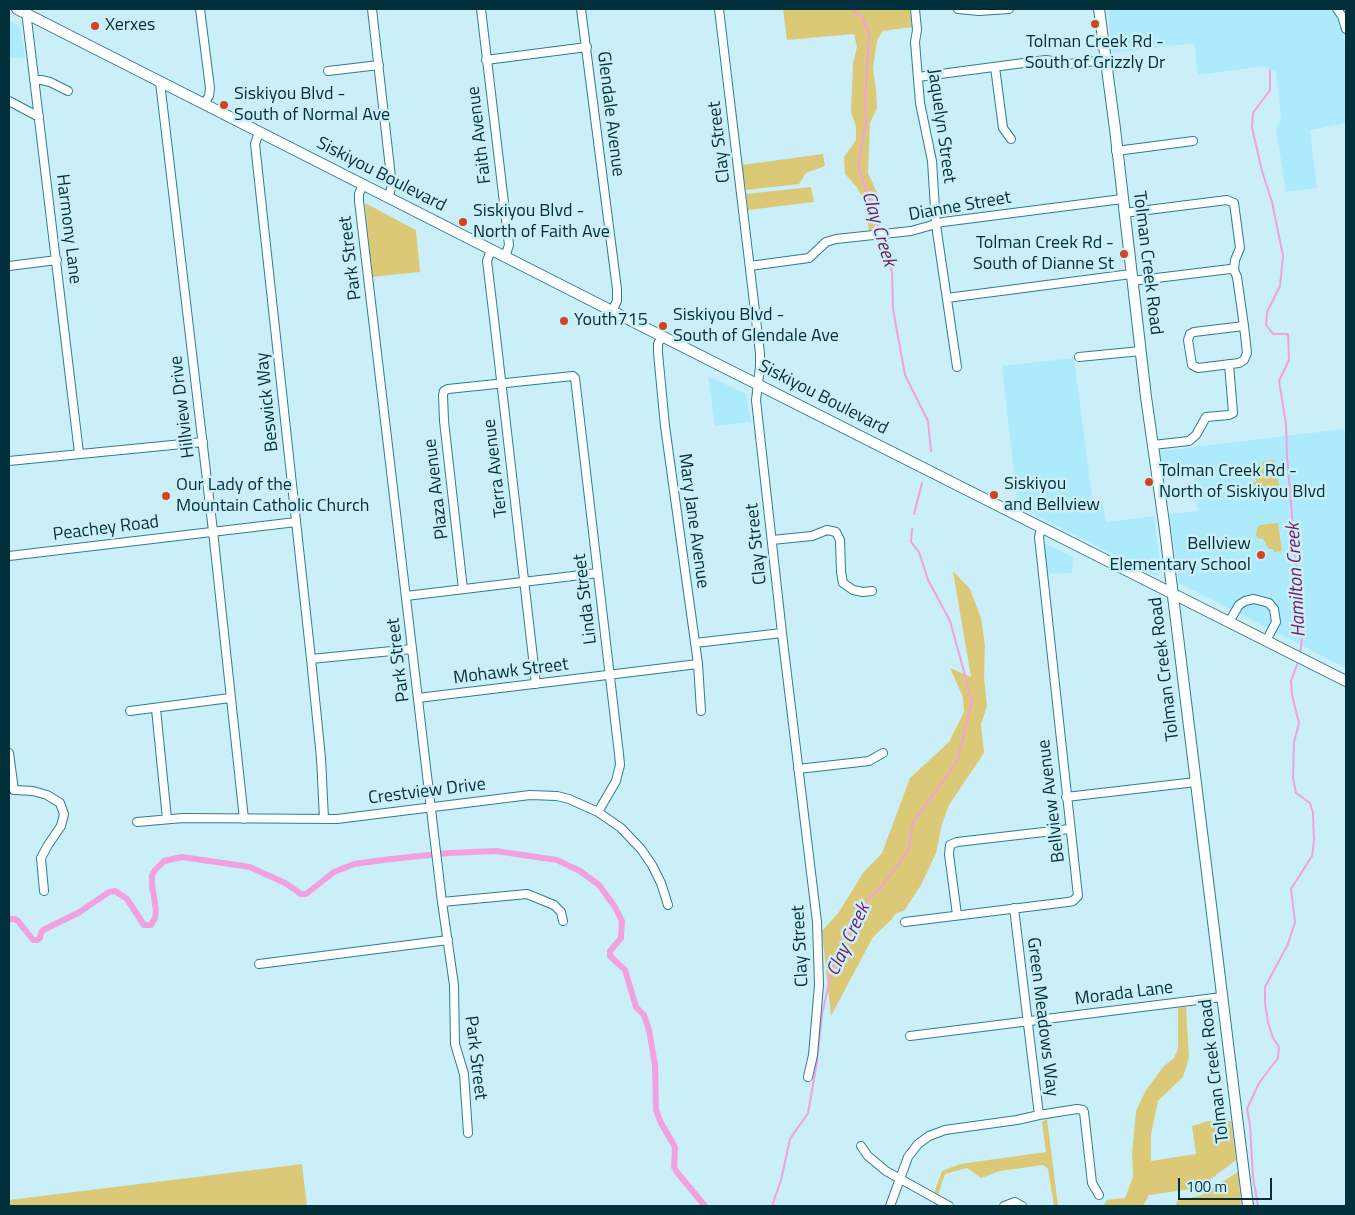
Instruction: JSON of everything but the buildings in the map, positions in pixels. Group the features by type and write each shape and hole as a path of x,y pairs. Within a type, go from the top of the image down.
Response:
{"main road":[{"name":"Tolman Creek Road","path":"1099,9 1248,1206"},
{"name":"Siskiyou Boulevard","path":"23,10 160,82 491,250 1346,681"},
{"path":"1148,581 1160,580 1165,574 1161,536 1164,523"}],"street":[{"path":"200,9 210,88 204,104"},
{"path":"372,9 392,186 388,197"},
{"name":"Faith Avenue","path":"481,9 509,245 505,257"},
{"name":"Glendale Avenue","path":"582,9 617,289 616,301 612,311"},
{"name":"Clay Street","path":"719,9 760,353 756,400 817,922 819,985 813,1054 808,1077"},
{"name":"Jaquelyn Street","path":"915,9 917,30 915,42 920,103 932,161 936,224 957,367"},
{"path":"958,9 979,12 1009,9"},
{"path":"1337,9 1342,16 1346,29"},
{"name":"Harmony Lane","path":"23,10 39,117 79,453"},
{"path":"486,60 587,47"},
{"path":"918,77 1046,60 1068,64 1105,60"},
{"path":"328,71 379,65"},
{"path":"995,67 1003,128 1011,139"},
{"path":"34,80 50,82 68,91"},
{"name":"Hillview Drive","path":"160,82 203,442 244,819"},
{"path":"9,101 39,117"},
{"name":"Beswick Way","path":"259,132 255,144 311,659 321,758 324,819"},
{"path":"1116,151 1193,141"},
{"name":"Park Street","path":"363,184 359,194 359,201 442,902 454,985 455,1044 464,1074 468,1132"},
{"name":"Dianne Street","path":"750,266 810,258 826,242 836,240 911,231 943,222 1122,199"},
{"path":"1124,213 1230,200 1234,203 1240,238 1240,248 1235,260 1234,270 1237,277 1244,326 1246,356 1241,362 1196,368 1192,365 1189,337 1192,332 1244,326"},
{"name":"Terra Avenue","path":"491,250 488,261 536,684"},
{"path":"9,266 57,260"},
{"path":"947,298 1132,277 1234,270"},
{"name":"Mary Jane Avenue","path":"662,336 658,344 658,353 665,426 698,664 701,712"},
{"path":"1079,357 1141,351"},
{"path":"1153,445 1189,441 1193,439 1206,417 1229,415 1233,412 1229,364"},
{"name":"Linda Street","path":"501,383 570,375 575,378 620,765 614,786 598,812"},
{"name":"Plaza Avenue","path":"463,589 443,395 444,391 448,389 501,383"},
{"path":"9,461 203,442"},
{"name":"Peachey Road","path":"9,556 213,530 296,522"},
{"name":"Bellview Avenue","path":"905,922 1068,902 1076,898 1079,893 1066,797 1039,536 1041,527"},
{"path":"772,540 812,536 827,530 836,532 840,540 841,572 844,583 854,590 872,591"},
{"path":"406,596 598,573"},
{"path":"1229,622 1239,605 1245,601 1254,599 1269,603 1274,609 1276,622 1266,641"},
{"path":"695,643 782,633"},
{"path":"311,659 412,649"},
{"name":"Mohawk Street","path":"418,698 698,664"},
{"path":"130,711 230,698"},
{"path":"156,709 167,819"},
{"path":"9,752 14,790 33,791 47,795 60,803 64,814 61,826 41,858 44,891"},
{"path":"798,769 869,760 883,753"},
{"path":"1066,797 1196,782"},
{"name":"Crestview Drive","path":"137,822 167,819 324,819 541,795 569,800 598,812 621,828 641,848 657,874 668,905"},
{"path":"957,915 949,854 950,845 958,842 1070,829"},
{"path":"442,902 527,894 554,905 561,912 563,921"},
{"name":"Green Meadows Way","path":"890,1206 902,1168 911,1152 918,1144 936,1132 1017,1120 1039,1114 1014,908"},
{"path":"259,964 448,940"},
{"name":"Morada Lane","path":"910,1036 1222,997"},
{"path":"1039,1114 1077,1109 1083,1110 1092,1183 1099,1195"},
{"path":"861,1146 877,1164 899,1180 950,1206"},
{"path":"1004,1206 1015,1202 1022,1206"}],"shaded area":[{"path":"783,9 910,9 912,27 883,31 877,40 873,69 877,108 870,123 868,173 879,197 879,212 873,231 869,231 864,200 856,186 845,174 844,157 856,140 856,127 851,112 853,63 857,47 854,34 787,40"},
{"path":"1108,9 1330,9 1341,25 1346,49 1346,123 1310,130 1317,188 1286,192 1276,129 1281,118 1276,72 1263,66 1198,75 1194,43 1112,53"},
{"path":"9,21 20,27 25,58 9,58"},
{"path":"823,154 825,166 806,173 799,184 746,190 742,165"},
{"path":"811,187 814,202 748,210 746,194"},
{"path":"365,203 416,230 420,272 372,277"},
{"path":"1074,358 1093,504 1103,504 1106,522 1154,516 1161,572 1158,575 1153,575 1018,506 1002,366"},
{"path":"708,376 746,394 751,422 715,426"},
{"name":"Bellview Elementary School","path":"1344,429 1346,449 1346,668 1179,583 1169,514 1198,511 1193,475 1164,478 1160,451"},
{"path":"1275,460 1279,485 1277,490 1254,493 1254,489 1252,489 1253,482 1256,482 1256,479 1252,476 1255,467 1259,467 1264,461"},
{"path":"1278,523 1282,551 1274,552 1273,549 1269,549 1263,539 1257,538 1256,535 1257,528 1260,525"},
{"path":"1044,543 1073,557 1072,573 1047,574"},
{"path":"953,571 970,589 981,618 985,646 984,677 987,706 981,724 984,753 949,805 942,824 936,853 921,885 904,911 896,913 873,937 831,1016 822,931 839,912 863,873 882,853 910,778 949,742 964,712 963,697 950,668 971,677"},
{"path":"1186,1007 1189,1058 1183,1077 1158,1101 1151,1134 1151,1161 1196,1154 1192,1126 1208,1121 1231,1121 1236,1160 1199,1188 1149,1195 1143,1206 1103,1206 1107,1200 1125,1198 1133,1177 1132,1154 1136,1111 1146,1090 1164,1066 1174,1058 1178,1049 1178,1008"},
{"path":"1047,1119 1058,1206 1054,1206 1048,1169 1043,1165 1000,1171 981,1178 967,1168 945,1174 938,1195 934,1193 942,1171 960,1164 1046,1152 1042,1122"},
{"path":"302,1164 307,1206 9,1206 9,1200"},
{"path":"1238,1172 1241,1206 1176,1206 1177,1201 1202,1195"}],"waterway":[{"name":"Clay Creek","path":"851,9 862,17 869,34 865,98 866,124 858,165 880,233"},
{"name":"Hamilton Creek","path":"1270,70 1270,90 1253,113 1252,128 1262,171 1272,202 1283,256 1280,286 1267,312 1266,325 1273,334 1288,334 1289,360 1279,381 1286,424 1302,637 1300,655"},
{"name":"Clay Creek","path":"881,237 892,272 893,309 905,375 928,421 931,451"},
{"name":"Clay Creek","path":"914,514 922,483"},
{"name":"Clay Creek","path":"772,1206 781,1180 790,1139 808,1113 817,1062 822,1014 833,966 848,934 870,897 882,886 909,849 913,822 957,762 972,701 950,621 928,580 919,552 911,542 912,529"},
{"name":"Hamilton Creek","path":"1258,1206 1253,1177 1250,1125 1247,1109 1259,1083 1278,1058 1279,1047 1273,1038 1268,1022 1265,987 1288,944 1295,922 1291,889 1312,856 1314,841 1313,813 1310,803 1296,793 1293,778 1294,742 1299,723 1292,695 1291,681 1298,662"},
{"path":"9,919 18,921 33,940 37,940 40,938 43,930 78,913 109,892 115,891 127,899 144,925 151,925 155,918 156,910 152,875 164,861 182,857 250,867 285,883 301,894 306,894 334,872 354,864 391,859 449,853 496,851 557,860 580,871 599,885 615,907 622,921 621,938 610,951 610,956 625,970 636,1007 644,1015 649,1030 655,1065 656,1110 675,1147 674,1167 705,1206"}],"place":[{"name":"Tolman Creek Rd - South of Grizzly Dr","path":"1095,24"},
{"name":"Xerxes","path":"95,26"},
{"name":"Siskiyou Blvd - South of Normal Ave","path":"224,105"},
{"name":"Siskiyou Blvd - North of Faith Ave","path":"463,222"},
{"name":"Tolman Creek Rd - South of Dianne St","path":"1124,254"},
{"name":"Youth715","path":"564,321"},
{"name":"Siskiyou Blvd - South of Glendale Ave","path":"663,326"},
{"name":"Tolman Creek Rd - North of Siskiyou Blvd","path":"1149,482"},
{"name":"Siskiyou and Bellview","path":"994,495"},
{"name":"Our Lady of the Mountain Catholic Church","path":"166,496"},
{"name":"Bellview Elementary School","path":"1261,555"}]}
